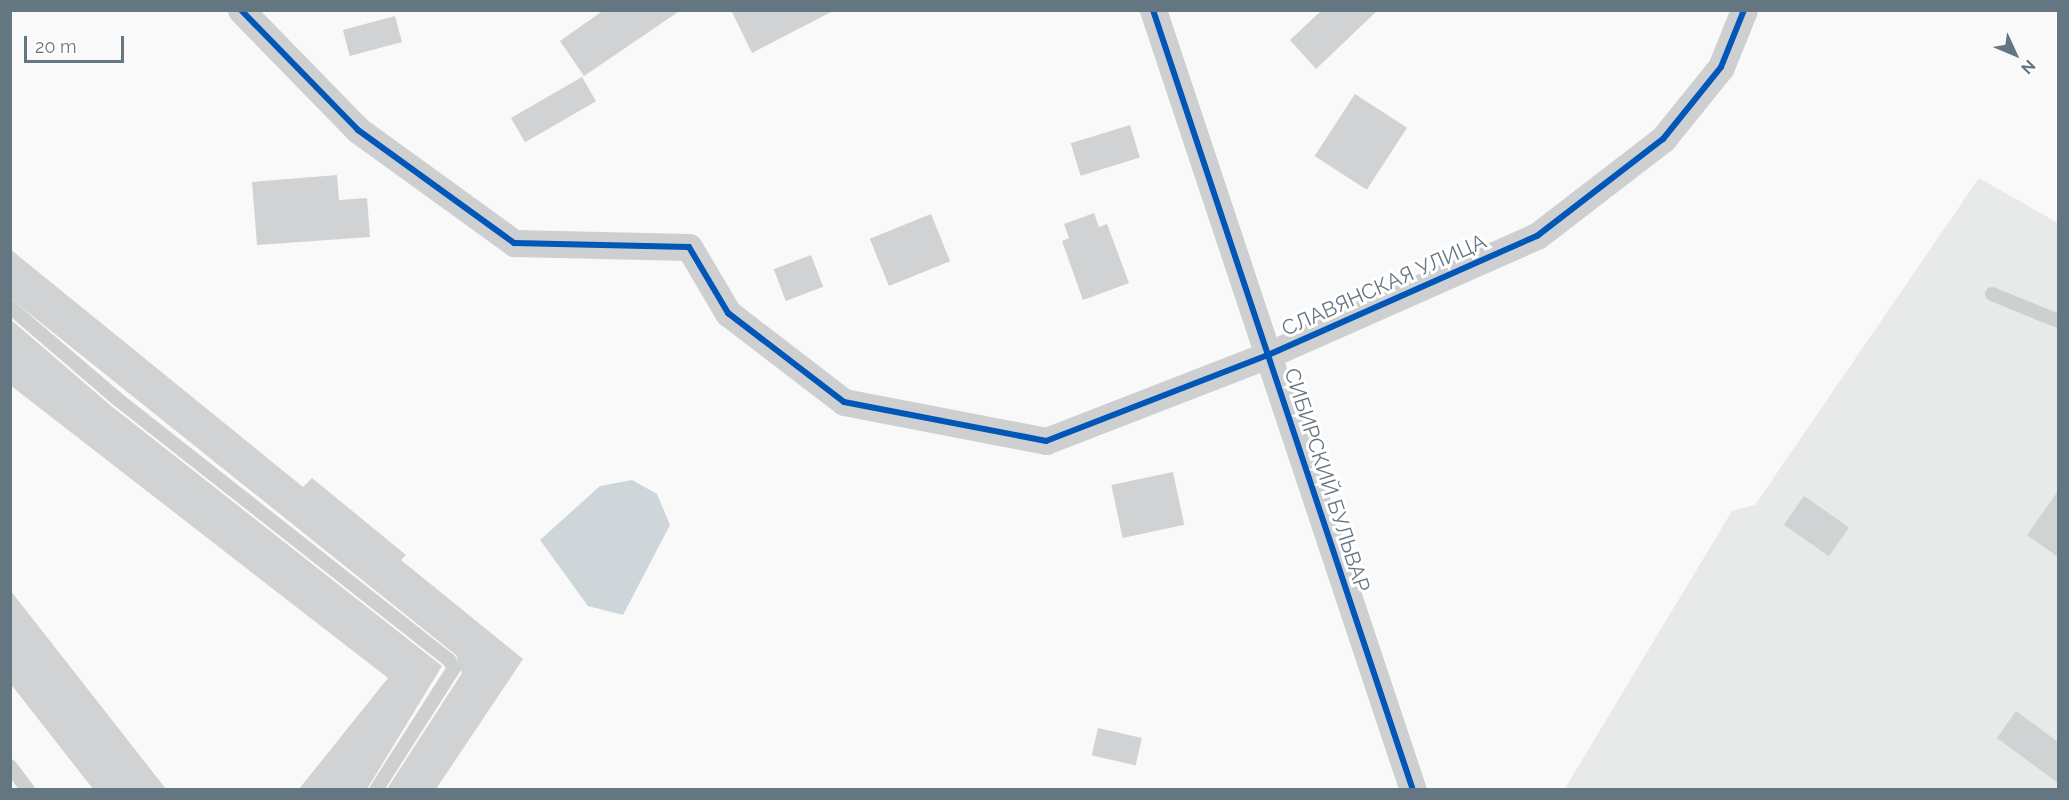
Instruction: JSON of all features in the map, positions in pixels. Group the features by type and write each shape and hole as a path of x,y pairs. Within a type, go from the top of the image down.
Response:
{"street":[{"name":"СЛАВЯНСКАЯ УЛИЦА","path":"241,10 358,130 514,243 689,247 728,313 844,402 1046,441 1268,355 1537,236 1663,139 1721,67 1744,10"},
{"name":"СИБИРСКИЙ БУЛЬВАР","path":"1153,10 1413,789"}],"lane":[{"path":"1992,294 2058,321"},
{"path":"10,308 116,398 449,660 454,668 376,789"},
{"path":"10,766 28,789"}],"shaded area":[{"path":"1979,178 2058,223 2058,789 1564,790 1732,511 1755,505"},
{"path":"632,480 657,494 670,525 623,615 588,606 540,540 600,486"}],"building":[{"path":"604,10 681,10 584,76 560,41"},
{"path":"731,10 835,10 752,53"},
{"path":"1322,10 1378,10 1316,69 1290,40"},
{"path":"395,16 402,42 350,56 343,30"},
{"path":"582,77 596,101 525,142 511,118"},
{"path":"1355,94 1407,128 1367,190 1315,156"},
{"path":"1130,125 1140,158 1081,176 1071,143"},
{"path":"337,175 339,200 367,198 370,237 257,245 252,182"},
{"path":"1094,213 1099,227 1107,224 1129,283 1083,300 1062,241 1069,238 1064,224"},
{"path":"931,214 950,261 889,286 870,239"},
{"path":"10,249 303,487 312,478 406,555 401,560 523,659 436,789 387,789 462,673 456,655 10,298"},
{"path":"811,255 823,287 786,301 774,269"},
{"path":"10,319 110,405 442,666 367,789 299,789 388,678 10,385"},
{"path":"1173,472 1184,525 1123,538 1111,485"},
{"path":"2058,491 2058,557 2027,535"},
{"path":"1804,496 1849,528 1829,556 1784,525"},
{"path":"10,590 166,789 93,789 10,683"},
{"path":"2016,711 2058,742 2058,783 1997,738"},
{"path":"1098,728 1142,738 1136,765 1092,755"}],"cycle path":[{"path":"241,10 358,130 514,243 689,247 728,313 844,402 1046,441 1268,355 1537,236 1663,139 1721,67 1744,10"},
{"path":"1153,10 1413,790"}]}
